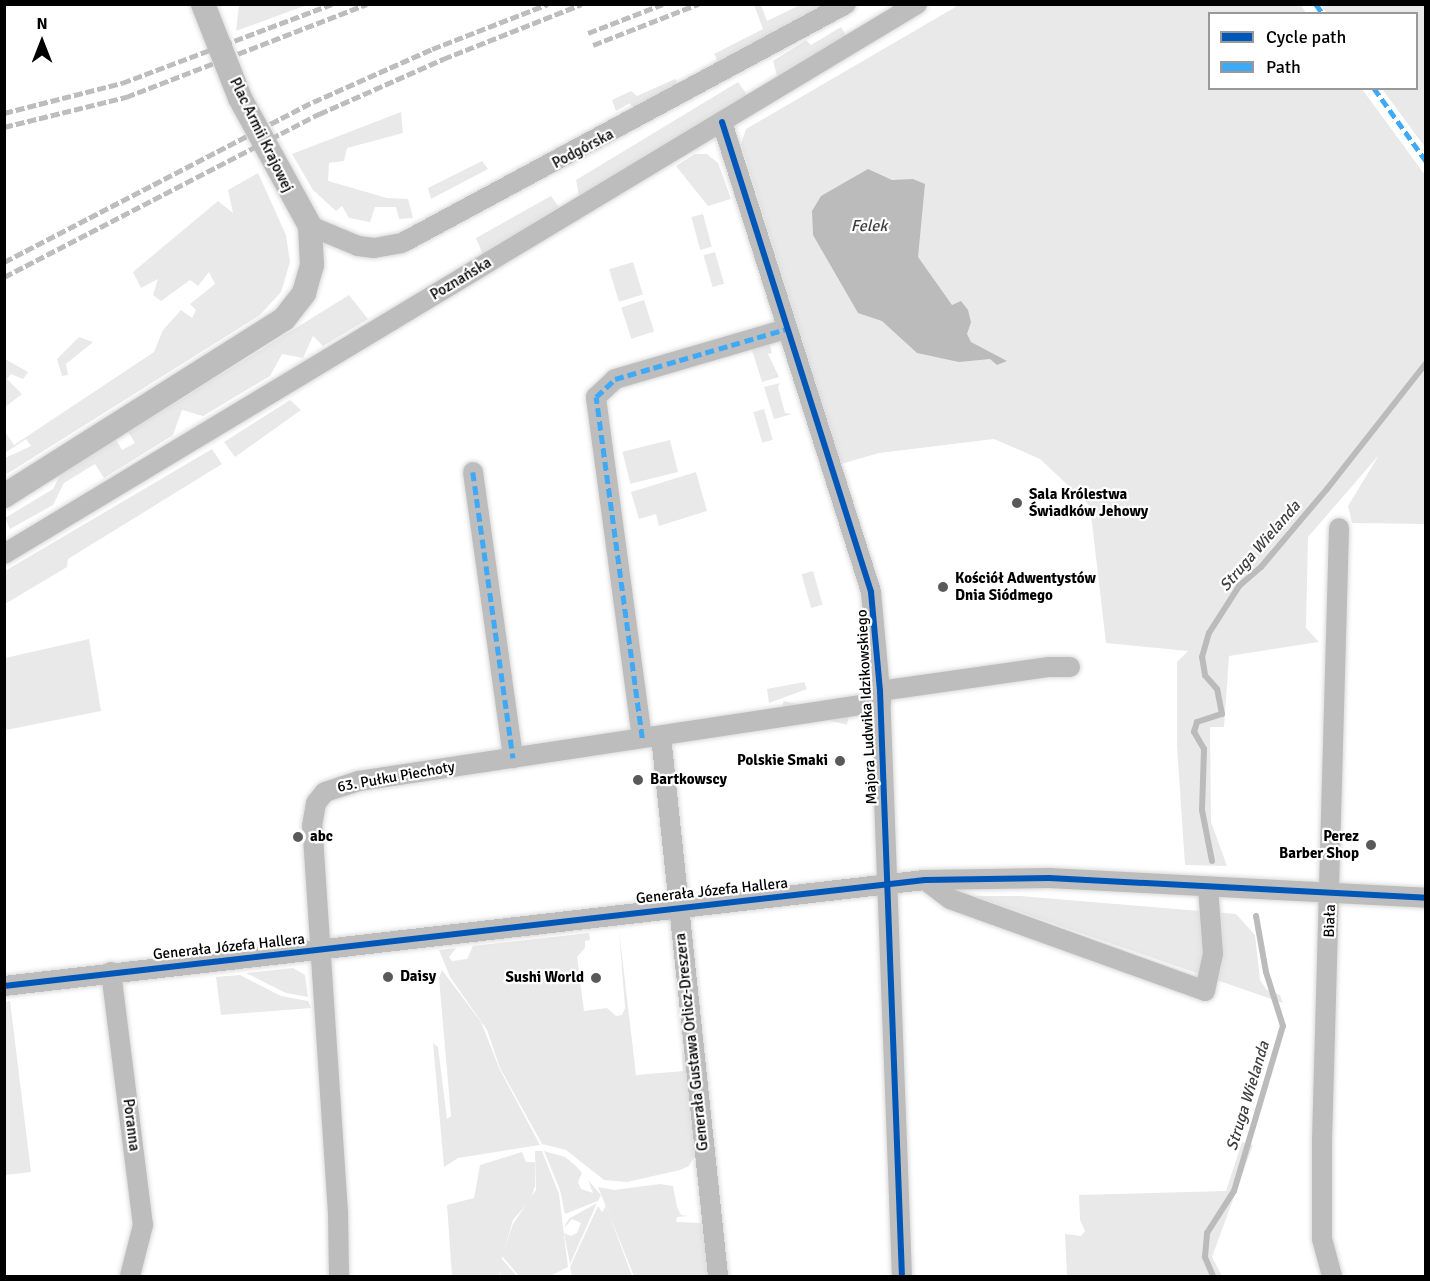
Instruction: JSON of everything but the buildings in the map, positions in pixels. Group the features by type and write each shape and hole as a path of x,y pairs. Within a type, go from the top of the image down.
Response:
{"main road":[{"name":"Plac Armii Krajowej","path":"203,5 240,98 310,226"},
{"path":"4,496 284,319 298,303 308,283 313,250 310,226"}],"street":[{"name":"Podgórska","path":"310,226 358,246 374,248 402,243 846,4"},
{"name":"Poznańska","path":"4,554 917,4"},
{"name":"Majora Ludwika Idzikowskiego","path":"722,122 871,592 880,697 902,1276"},
{"name":"Generała Gustawa Orlicz-Dreszera","path":"718,1276 677,908 652,737 596,397 615,379 786,329"},
{"path":"473,472 513,758"},
{"name":"Biała","path":"1332,1276 1322,1228 1339,528"},
{"name":"63. Pułku Piechoty","path":"339,1276 338,1213 312,826 316,803 325,792 350,783 652,737 1049,667 1070,667"},
{"name":"Generała Józefa Hallera","path":"4,986 925,880 1049,878 1331,896 1425,898"},
{"path":"925,880 950,899 1205,991 1213,954 1208,888"},
{"name":"Poranna","path":"111,972 143,1225 130,1276"}],"shaded area":[{"path":"239,4 307,5 236,31"},
{"path":"1300,4 1305,12 1208,12 1208,90 1363,90 1425,175 1425,524 1352,523 1348,506 1379,455 1308,537 1306,628 1319,642 1229,656 1224,727 1210,727 1211,822 1227,866 1185,865 1177,746 1177,662 1188,651 1106,643 1090,506 1040,459 994,439 879,453 841,464 741,144 746,129 959,5"},
{"path":"754,5 761,5 767,21 800,5 829,5 720,65 714,54 763,29"},
{"path":"1320,5 1425,5 1425,147 1383,90 1418,90 1418,12 1326,12"},
{"path":"841,27 846,35 777,76 773,61 806,40 811,45"},
{"path":"675,79 683,89 635,113 630,103 616,111 612,100 631,91 637,96"},
{"path":"738,82 748,96 579,196 576,180"},
{"path":"401,112 403,133 347,148 344,161 329,163 328,181 387,198 408,199 413,218 399,219 396,207 375,207 370,222 349,218 342,206 336,211 313,190 292,154"},
{"path":"695,154 707,154 718,163 731,199 708,206 676,166"},
{"path":"482,161 488,169 431,199 428,188"},
{"path":"258,173 286,235 290,262 281,292 260,315 5,475 5,458 31,446 26,439 5,453 5,432 14,445 154,352 163,330 181,310 192,318 196,310 190,304 215,284 209,272 198,286 190,280 161,301 153,295 158,279 141,288 133,272 218,201 233,213 228,190"},
{"path":"551,196 559,207 483,255 476,238"},
{"path":"703,214 712,247 700,250 691,217"},
{"path":"715,252 724,284 713,287 703,255"},
{"path":"633,262 643,295 619,302 609,269"},
{"path":"349,295 368,319 323,346 313,336 303,358 282,354 270,376 203,416 182,410 173,435 104,478 95,464 64,483 53,505 10,529 5,518 53,489 60,475 115,438 122,450 135,443 128,432"},
{"path":"644,300 654,331 631,339 621,307"},
{"path":"79,337 93,342 66,364 68,375 62,376 57,359"},
{"path":"769,342 772,353 768,354 779,377 762,382 751,347"},
{"path":"5,359 28,372 23,379 11,374 7,379 22,394 5,407"},
{"path":"780,383 778,387 785,413 792,414 774,419 764,387"},
{"path":"290,400 301,410 235,457 224,442"},
{"path":"764,409 773,440 762,443 753,412"},
{"path":"670,440 678,472 630,484 622,452"},
{"path":"212,449 222,464 68,559 67,567 5,604 5,571"},
{"path":"696,472 707,511 659,526 656,514 639,519 631,492"},
{"path":"813,571 823,605 811,608 801,574"},
{"path":"89,639 101,711 6,730 5,658"},
{"path":"804,682 807,689 769,703 767,689"},
{"path":"784,701 849,716 847,725 782,710"},
{"path":"974,896 1020,896 1236,914 1255,935 1260,980 1267,990 1280,995 1283,1003"},
{"path":"619,930 636,1075 683,1071 682,1053 685,1053 696,1154 689,1166 680,1170 627,1182 604,1180 566,1150 542,1144 500,1068 487,1030 450,977 439,950 456,948 449,957 452,961 467,959 473,946 589,933 590,940 585,941 585,948 577,957 584,1011 607,1008 616,1016 622,1015 625,1008"},
{"path":"293,968 305,975 308,997 286,993 246,973"},
{"path":"442,970 481,1022 500,1070 540,1145 458,1158 444,1167 433,1043 438,1047 447,1119 451,1116 439,978"},
{"path":"240,975 281,996 308,1001 311,1008 221,1015 216,977"},
{"path":"10,1001 31,1172 5,1175 4,1002"},
{"path":"1242,1142 1253,1145 1212,1257 1222,1276 1067,1276 1065,1234 1081,1236 1085,1231 1080,1220 1079,1195 1226,1191"},
{"path":"535,1151 542,1151 559,1194 568,1267 550,1276 519,1276 502,1256 513,1224 536,1190"},
{"path":"544,1151 565,1157 576,1166 582,1173 578,1182 581,1189 593,1193 588,1180 601,1195 598,1201 565,1214 560,1190"},
{"path":"522,1152 526,1162 535,1162 535,1186 531,1199 513,1220 502,1259 517,1276 501,1276 499,1270 500,1276 452,1276 447,1205 474,1198 480,1165"},
{"path":"660,1184 673,1186 681,1215 688,1216 677,1217 676,1222 703,1223 710,1276 634,1276 598,1187 614,1190"},
{"path":"597,1203 570,1264 564,1233 571,1236 577,1233 581,1223 572,1219 564,1228 566,1223 570,1218"},
{"path":"598,1206 602,1212 606,1206 632,1276 572,1276 570,1267"}],"water":[{"name":"Felek","path":"868,169 892,180 913,179 925,184 918,257 952,305 961,301 968,310 971,322 967,334 971,342 1007,361 997,365 990,359 959,362 917,353 882,321 858,313 813,235 812,211 821,196"}],"waterway":[{"name":"Struga Wielanda","path":"1212,861 1202,810 1204,749 1194,732 1197,722 1222,714 1217,689 1205,675 1202,657 1209,633 1239,586 1261,567 1327,489 1426,363"},
{"name":"Struga Wielanda","path":"1213,1276 1205,1257 1207,1233 1234,1191 1283,1026 1266,972 1256,916"}],"railway":[{"path":"4,113 122,83 332,4"},
{"path":"4,127 126,97 367,4"},
{"path":"4,262 313,102 432,49 548,4"},
{"path":"4,277 319,114 443,59 582,4"},
{"path":"588,33 663,4"},
{"path":"593,45 698,4"}],"marked path":[{"path":"1316,4 1322,12"},
{"path":"1375,90 1426,161"},
{"path":"642,738 596,397 615,379 786,329"},
{"path":"473,472 513,758"}],"cycle path":[{"path":"722,122 871,592 880,691 902,1276"},
{"path":"4,986 925,880 1049,878 1426,898"}],"place":[{"name":"Sala Królestwa Świadków Jehowy","path":"1017,503"},
{"name":"Kościół Adwentystów Dnia Siódmego","path":"943,587"},
{"name":"Polskie Smaki","path":"840,761"},
{"name":"Bartkowscy","path":"638,780"},
{"name":"abc","path":"298,837"},
{"name":"Perez Barber Shop","path":"1371,845"},
{"name":"Daisy","path":"388,977"},
{"name":"Sushi World","path":"596,978"}]}
